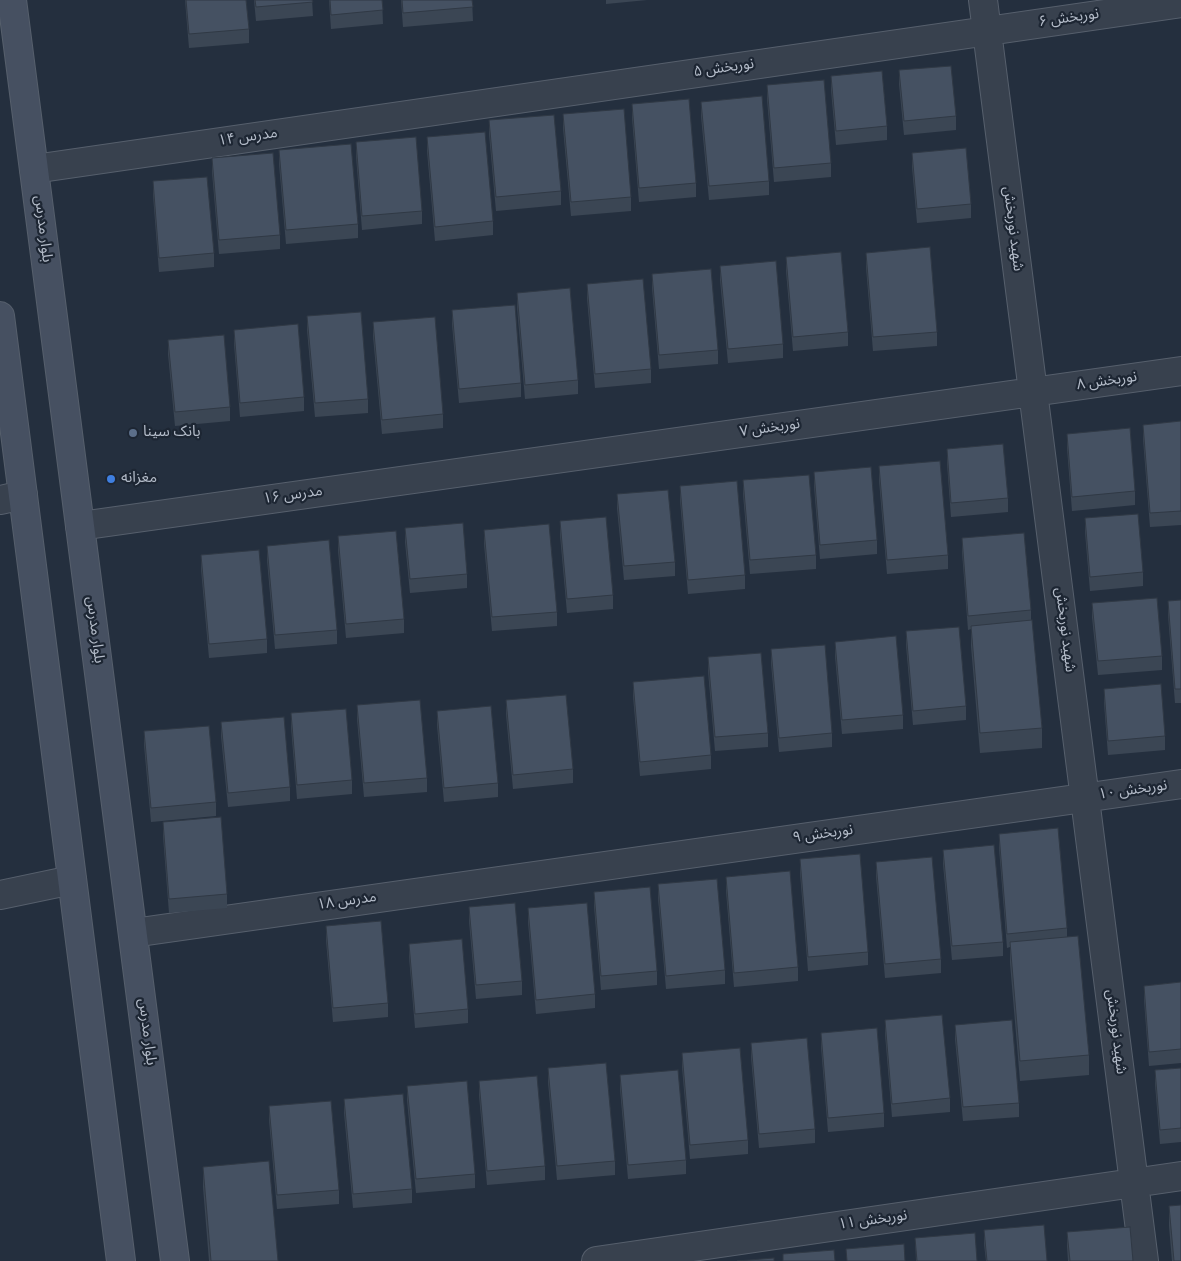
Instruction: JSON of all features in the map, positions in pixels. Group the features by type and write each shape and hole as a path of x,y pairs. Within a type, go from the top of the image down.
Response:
{"main road":[{"name":"بلوار مدرس","path":"12,0 175,1261"},
{"path":"0,316 12,497 72,880 121,1261"}],"street":[{"name":"شهید نوربخش","path":"983,0 1144,1261"},
{"name":"نوربخش ۶","path":"987,31 1181,2"},
{"name":"نوربخش ۵","path":"461,107 987,31"},
{"name":"مدرس ۱۴","path":"34,169 461,107"},
{"name":"نوربخش ۸","path":"1033,392 1181,372"},
{"name":"نوربخش ۷","path":"506,466 1033,392"},
{"name":"مدرس ۱۶","path":"80,526 506,466"},
{"name":"نوربخش ۱۰","path":"1085,798 1181,784"},
{"name":"نوربخش ۹","path":"561,872 1085,798"},
{"name":"مدرس ۱۸","path":"133,933 561,872"},
{"path":"0,895 72,880"},
{"name":"نوربخش ۱۱","path":"604,1260 1181,1176"}],"building":[{"path":"186,0 246,0 249,29 189,34"},
{"path":"255,0 312,0 313,2 256,7"},
{"path":"330,0 382,0 383,10 331,15"},
{"path":"402,0 472,0 473,7 403,13"},
{"path":"951,66 956,116 904,121 899,70"},
{"path":"882,71 887,126 836,131 831,76"},
{"path":"824,80 831,163 774,168 767,85"},
{"path":"762,96 769,181 709,186 701,102"},
{"path":"689,99 696,183 639,188 632,104"},
{"path":"624,109 631,197 571,202 563,114"},
{"path":"554,115 561,191 496,197 489,120"},
{"path":"485,132 493,221 435,227 427,137"},
{"path":"416,137 422,211 362,216 356,142"},
{"path":"351,144 358,224 286,230 279,150"},
{"path":"966,148 971,204 917,209 912,153"},
{"path":"273,153 280,235 219,240 212,158"},
{"path":"207,177 214,253 159,258 153,181"},
{"path":"930,247 937,332 873,337 866,253"},
{"path":"841,252 848,332 793,337 786,257"},
{"path":"776,261 783,344 728,349 720,266"},
{"path":"711,269 718,350 659,355 652,274"},
{"path":"643,279 651,369 595,374 587,284"},
{"path":"570,288 578,380 525,385 517,293"},
{"path":"515,305 521,383 459,389 452,310"},
{"path":"361,312 368,399 315,403 307,316"},
{"path":"435,317 443,414 382,420 373,322"},
{"path":"298,324 304,397 240,403 234,330"},
{"path":"224,335 230,407 175,412 168,340"},
{"path":"1181,421 1181,511 1150,513 1143,425"},
{"path":"1130,428 1135,491 1072,497 1067,434"},
{"path":"1003,444 1008,498 951,503 947,449"},
{"path":"940,461 948,555 887,560 879,466"},
{"path":"871,467 877,540 820,545 814,472"},
{"path":"809,475 816,555 750,560 743,480"},
{"path":"737,481 745,575 688,580 680,486"},
{"path":"668,490 675,562 624,566 617,494"},
{"path":"1138,514 1143,572 1090,577 1085,518"},
{"path":"606,517 613,595 567,599 560,521"},
{"path":"463,523 467,574 410,579 405,528"},
{"path":"549,524 557,612 492,617 484,530"},
{"path":"396,531 404,619 346,624 338,536"},
{"path":"1024,533 1031,610 968,616 962,538"},
{"path":"329,540 337,630 275,635 267,546"},
{"path":"259,550 267,639 209,644 201,555"},
{"path":"1157,598 1162,656 1098,661 1092,603"},
{"path":"1181,600 1181,689 1175,689 1168,601"},
{"path":"1032,620 1042,728 980,733 971,626"},
{"path":"959,627 966,706 913,711 906,631"},
{"path":"896,636 903,715 842,720 835,642"},
{"path":"825,645 832,733 779,738 771,649"},
{"path":"761,653 768,733 715,737 708,657"},
{"path":"704,676 711,755 640,762 633,682"},
{"path":"1161,684 1165,736 1108,741 1104,689"},
{"path":"566,695 573,769 513,775 506,700"},
{"path":"420,700 427,778 364,783 357,705"},
{"path":"491,706 498,783 444,788 437,711"},
{"path":"346,709 352,780 297,785 291,713"},
{"path":"284,717 290,787 228,793 221,722"},
{"path":"209,726 216,802 151,808 144,731"},
{"path":"221,817 227,894 169,899 163,822"},
{"path":"1058,828 1067,928 1007,934 999,834"},
{"path":"994,845 1003,942 952,946 943,850"},
{"path":"860,854 868,952 808,957 800,859"},
{"path":"932,857 941,959 885,964 876,862"},
{"path":"790,871 798,967 734,973 726,877"},
{"path":"717,879 725,970 666,976 658,884"},
{"path":"650,887 657,971 601,976 594,892"},
{"path":"515,903 522,981 476,985 469,907"},
{"path":"587,903 595,994 536,1000 528,908"},
{"path":"381,921 388,1003 333,1008 326,926"},
{"path":"1078,936 1089,1055 1020,1061 1010,942"},
{"path":"462,939 468,1009 415,1014 409,944"},
{"path":"1181,982 1181,1049 1149,1052 1144,986"},
{"path":"942,1015 950,1098 892,1104 885,1020"},
{"path":"1012,1020 1019,1103 963,1107 955,1025"},
{"path":"877,1028 884,1113 828,1118 821,1033"},
{"path":"807,1038 815,1129 759,1134 751,1043"},
{"path":"740,1048 748,1140 690,1145 682,1053"},
{"path":"606,1063 615,1161 557,1166 548,1068"},
{"path":"1181,1068 1181,1128 1160,1130 1155,1070"},
{"path":"678,1070 686,1160 628,1165 620,1075"},
{"path":"537,1076 545,1166 487,1171 479,1081"},
{"path":"467,1081 475,1174 416,1179 407,1086"},
{"path":"403,1094 412,1189 353,1194 344,1099"},
{"path":"331,1101 339,1190 277,1195 269,1106"},
{"path":"269,1161 278,1261 211,1261 203,1167"},
{"path":"1181,1205 1181,1261 1174,1261 1169,1206"},
{"path":"1044,1225 1047,1261 987,1261 984,1230"},
{"path":"1130,1227 1133,1261 1070,1261 1067,1232"},
{"path":"975,1233 977,1261 917,1261 915,1238"},
{"path":"904,1244 905,1261 847,1261 846,1249"},
{"path":"834,1250 835,1261 783,1261 783,1254"},
{"path":"774,1258 774,1261 737,1261"}],"place":[{"name":"بانک سینا","path":"133,433"},
{"name":"مغزانه","path":"111,479"}]}
